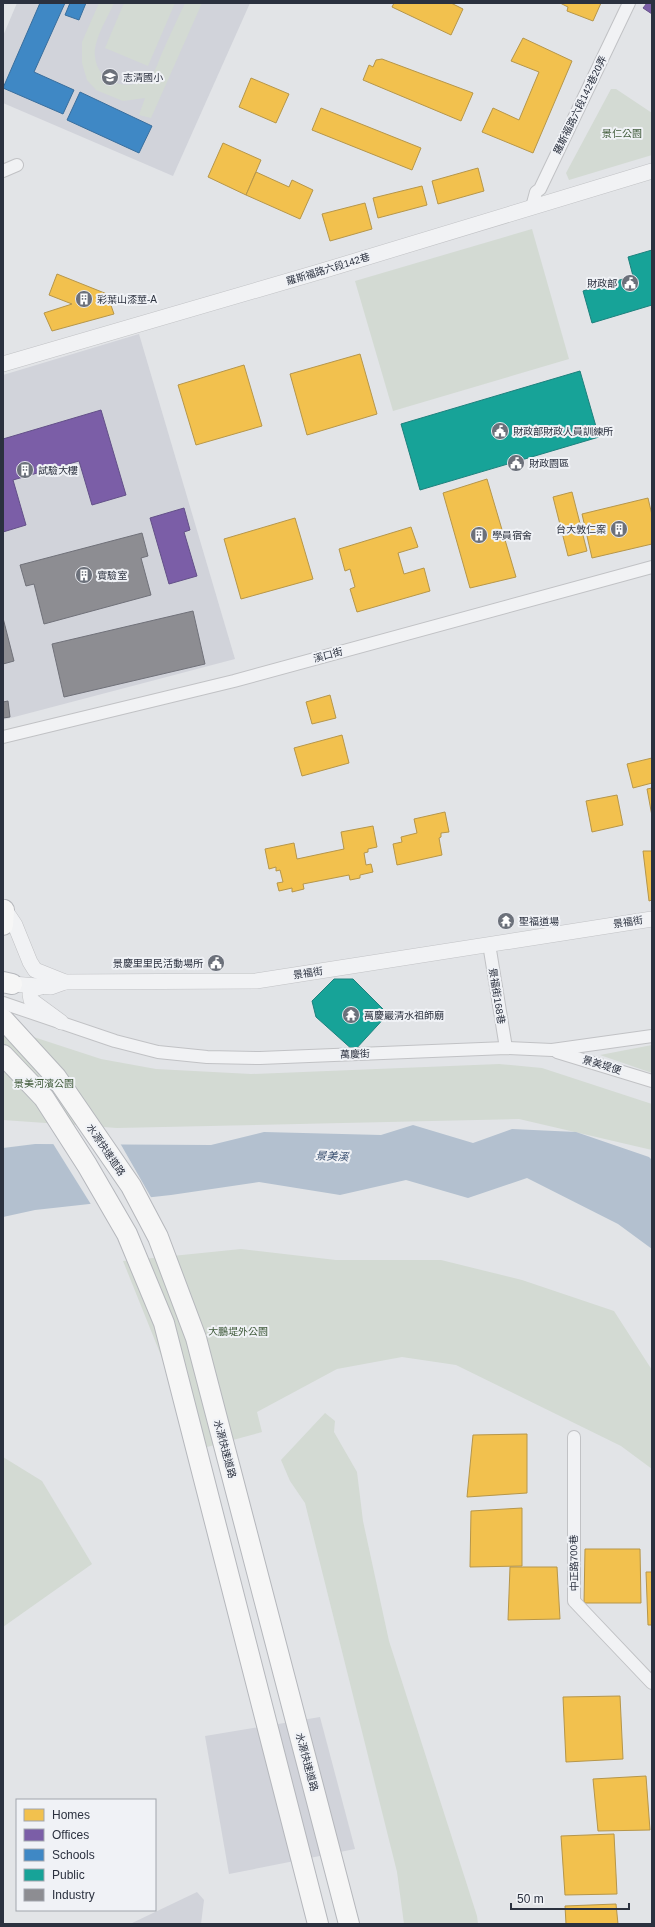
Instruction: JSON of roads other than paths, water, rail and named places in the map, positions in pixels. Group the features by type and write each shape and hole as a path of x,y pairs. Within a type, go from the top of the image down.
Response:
{"highway":[{"name":"水源快速道路","path":"3,1019 56,1077 98,1136 131,1186 161,1244 196,1338 349,1924"},
{"path":"3,1055 44,1098 87,1166 127,1234 164,1323 318,1924"}],"street":[{"name":"羅斯福路六段142巷20弄","path":"532,207 536,192 540,189 629,3"},
{"path":"3,171 17,165"},
{"name":"羅斯福路六段142巷","path":"3,364 322,271 652,171"},
{"name":"溪口街","path":"3,737 234,681 652,567"},
{"name":"景福街","path":"3,914 15,925 30,962 35,970 65,982 256,981 652,919"},
{"name":"景福街168巷","path":"489,944 506,1048"},
{"path":"61,1022 31,1000 30,994 34,989 65,982"},
{"path":"6,983 41,987"},
{"name":"萬慶街","path":"3,1003 115,1041 158,1052 207,1057 260,1058 506,1048 552,1050 652,1036"},
{"name":"景美堤便","path":"552,1050 652,1081"},
{"name":"中正路700巷","path":"574,1437 574,1601 652,1683"}],"water":[{"name":"景美溪","path":"413,1125 473,1143 512,1129 576,1132 649,1157 652,1160 652,1249 618,1224 527,1178 468,1198 406,1180 340,1195 259,1182 171,1195 35,1210 3,1217 3,1148 35,1144 211,1145 264,1132 381,1135"}],"place":[{"name":"志清國小","path":"110,77"},
{"name":"財政部","path":"630,283"},
{"name":"彩葉山漆莖-A","path":"84,299"},
{"name":"財政部財政人員訓練所","path":"500,431"},
{"name":"財政園區","path":"516,463"},
{"name":"試驗大樓","path":"25,470"},
{"name":"台大敦仁案","path":"619,529"},
{"name":"學員宿舍","path":"479,535"},
{"name":"實驗室","path":"84,575"},
{"name":"聖福道場","path":"506,921"},
{"name":"景慶里里民活動場所","path":"216,963"},
{"name":"萬慶巖清水祖師廟","path":"351,1015"}],"park label":[{"name":"景仁公園","path":"622,133"},
{"name":"景美河濱公園","path":"44,1083"},
{"name":"大鵬堤外公園","path":"238,1331"}]}
